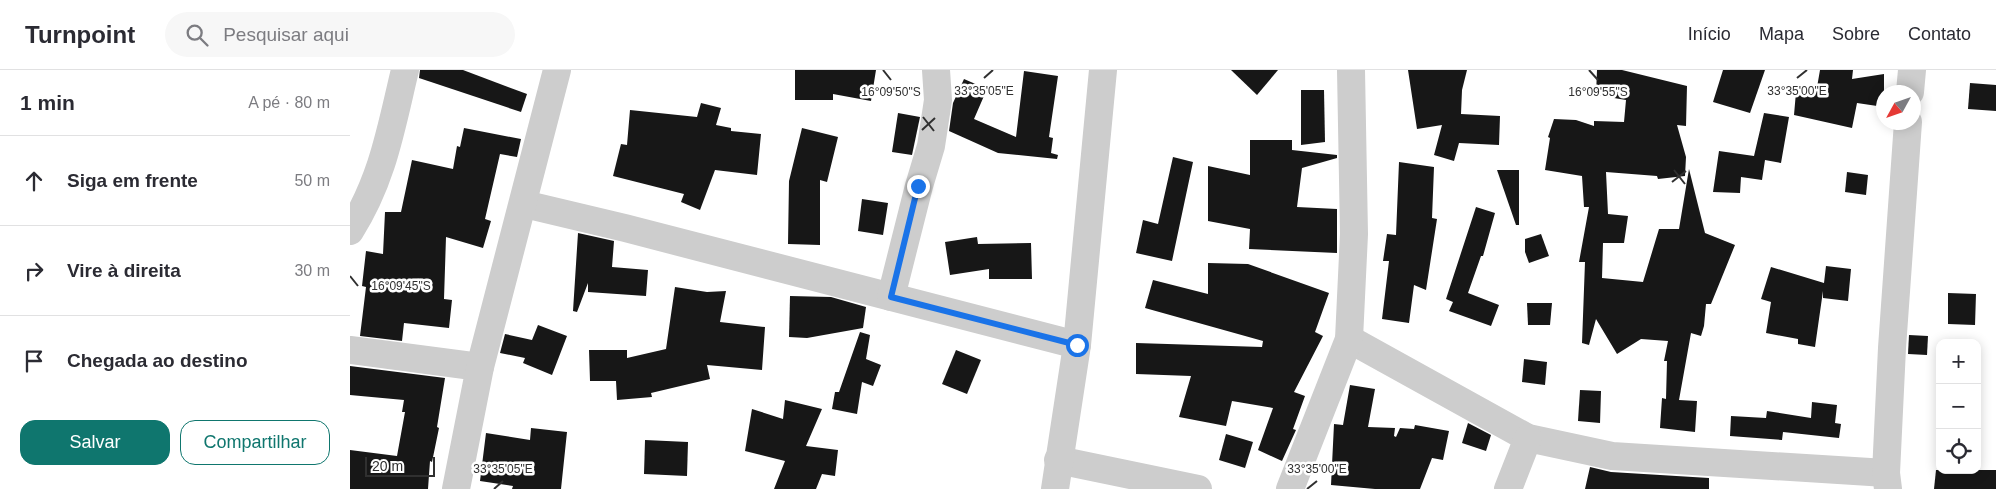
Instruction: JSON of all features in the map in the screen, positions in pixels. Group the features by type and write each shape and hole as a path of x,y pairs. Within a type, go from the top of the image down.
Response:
{"street":[{"path":"350,231 373,190 384,159 405,70"},
{"path":"456,489 480,367 558,70"},
{"path":"891,297 918,186 931,146 938,100 936,70"},
{"path":"1055,489 1077,345 1103,70"},
{"path":"1290,489 1348,339 1354,234 1350,70"},
{"path":"1911,85 1912,70"},
{"path":"1348,339 1528,438 1612,456 1887,481 1892,348 1907,130"},
{"path":"524,204 625,228 1077,345"},
{"path":"350,350 480,367"},
{"path":"1508,489 1528,438"},
{"path":"1058,460 1198,489"}],"building":[{"path":"420,70 463,70 527,94 521,112 419,78"},
{"path":"795,70 876,70 871,101 833,94 833,100 795,100"},
{"path":"1231,70 1278,70 1257,95"},
{"path":"1408,70 1467,70 1462,90 1461,114 1500,116 1499,145 1459,143 1454,161 1434,155 1442,125 1417,129"},
{"path":"1597,70 1622,70 1687,86 1686,126 1677,125 1686,157 1685,176 1658,179 1657,176 1606,172 1608,214 1628,216 1624,243 1603,243 1602,278 1643,282 1659,229 1679,229 1689,169 1705,233 1735,245 1711,304 1706,304 1701,336 1691,333 1679,400 1697,401 1695,432 1660,428 1662,398 1666,399 1667,361 1664,361 1668,341 1641,339 1617,354 1596,319 1589,345 1582,343 1585,262 1579,262 1589,207 1584,207 1582,176 1545,170 1550,138 1548,137 1554,119 1576,120 1594,126 1594,121 1624,122 1626,100 1596,95"},
{"path":"1723,70 1765,70 1750,113 1713,102"},
{"path":"1820,70 1853,70 1852,79 1884,74 1884,85 1876,85 1876,106 1857,103 1852,128 1794,115 1796,92 1816,93"},
{"path":"1024,71 1058,76 1049,137 1053,138 1051,153 1058,155 1057,159 998,153 949,131 953,103 964,79 987,89 974,119 1016,137"},
{"path":"1970,83 1996,85 1996,111 1968,109"},
{"path":"1301,90 1324,90 1325,142 1301,145"},
{"path":"701,103 721,108 716,125 731,128 731,131 761,134 757,175 715,170 700,210 681,202 684,194 613,176 621,144 627,145 630,110 697,117"},
{"path":"898,113 920,117 912,155 892,152"},
{"path":"1764,113 1789,117 1781,163 1765,160 1762,180 1741,177 1740,193 1713,192 1719,151 1754,156"},
{"path":"464,128 521,139 517,157 500,154 485,219 491,221 483,248 446,237 444,299 452,300 449,328 404,323 402,341 360,336 366,287 362,286 366,251 383,254 385,212 401,212 412,160 453,169 457,146 460,147"},
{"path":"802,128 838,137 827,182 820,180 820,245 788,244 789,181"},
{"path":"1250,140 1292,140 1292,150 1337,155 1337,158 1302,168 1297,207 1337,209 1337,253 1249,249 1250,229 1208,221 1208,166 1250,175"},
{"path":"1173,157 1193,162 1172,261 1136,253 1143,220 1158,224"},
{"path":"1399,162 1434,167 1432,218 1437,219 1426,290 1414,285 1409,323 1382,319 1389,261 1383,261 1387,234 1396,235"},
{"path":"1497,170 1519,170 1519,225 1516,225"},
{"path":"1847,172 1868,175 1866,195 1845,192"},
{"path":"862,199 888,203 883,235 858,231"},
{"path":"1476,207 1495,213 1483,256 1481,256 1468,293 1499,305 1491,326 1449,311 1453,302 1446,299"},
{"path":"578,233 614,241 612,267 648,270 646,296 588,292 588,283 577,312 573,311"},
{"path":"1541,234 1549,256 1529,263 1525,252 1525,239"},
{"path":"977,237 978,244 1031,243 1032,279 989,279 989,269 950,275 945,242"},
{"path":"1208,263 1248,264 1329,293 1315,332 1323,336 1294,392 1305,396 1293,429 1296,430 1282,461 1258,450 1273,408 1232,401 1226,426 1179,417 1191,376 1136,374 1136,343 1262,347 1263,341 1145,308 1153,280 1208,294"},
{"path":"1826,266 1851,269 1848,301 1823,298 1823,291 1815,347 1798,344 1798,339 1766,333 1771,302 1761,299 1771,267 1824,283"},
{"path":"675,287 707,292 726,291 720,322 765,327 762,370 707,365 710,379 651,393 652,397 617,400 616,381 590,381 589,350 627,350 627,358 666,349"},
{"path":"1948,293 1976,294 1975,325 1948,324"},
{"path":"790,296 831,297 866,307 863,328 807,338 789,337"},
{"path":"1527,303 1552,303 1550,325 1528,325"},
{"path":"538,325 567,336 552,375 523,363 525,358 500,353 505,334 532,340"},
{"path":"860,332 870,335 866,359 881,365 873,386 862,382 857,414 832,409 835,392 839,392"},
{"path":"1909,335 1928,336 1927,355 1908,354"},
{"path":"956,350 981,360 967,394 942,384"},
{"path":"1524,359 1547,362 1545,385 1522,382"},
{"path":"350,366 445,378 437,427 439,428 432,462 430,461 428,489 350,489 350,450 397,456 405,412 402,412 404,400 350,395"},
{"path":"1350,385 1375,389 1368,427 1395,428 1394,436 1396,437 1400,428 1414,429 1415,425 1449,431 1443,460 1432,458 1420,489 1375,489 1331,485 1334,424 1343,425"},
{"path":"1580,390 1601,391 1600,423 1578,421"},
{"path":"785,400 822,409 806,446 838,450 835,476 822,474 816,489 774,489 785,461 745,451 752,409 783,419"},
{"path":"1812,402 1837,405 1835,423 1841,424 1839,438 1783,432 1782,440 1730,436 1731,416 1766,418 1767,411 1811,418"},
{"path":"1468,423 1491,435 1486,451 1462,443"},
{"path":"531,428 567,432 561,489 512,489 513,486 480,481 486,433 530,440"},
{"path":"1226,434 1253,442 1245,468 1219,460"},
{"path":"645,440 688,442 687,476 644,474"},
{"path":"1590,467 1611,472 1709,478 1709,489 1585,489"},
{"path":"1936,470 1936,474 1981,474 1981,470 1996,470 1996,489 1934,489"}],"route":[{"path":"918,186 891,297 1077,345"}]}
